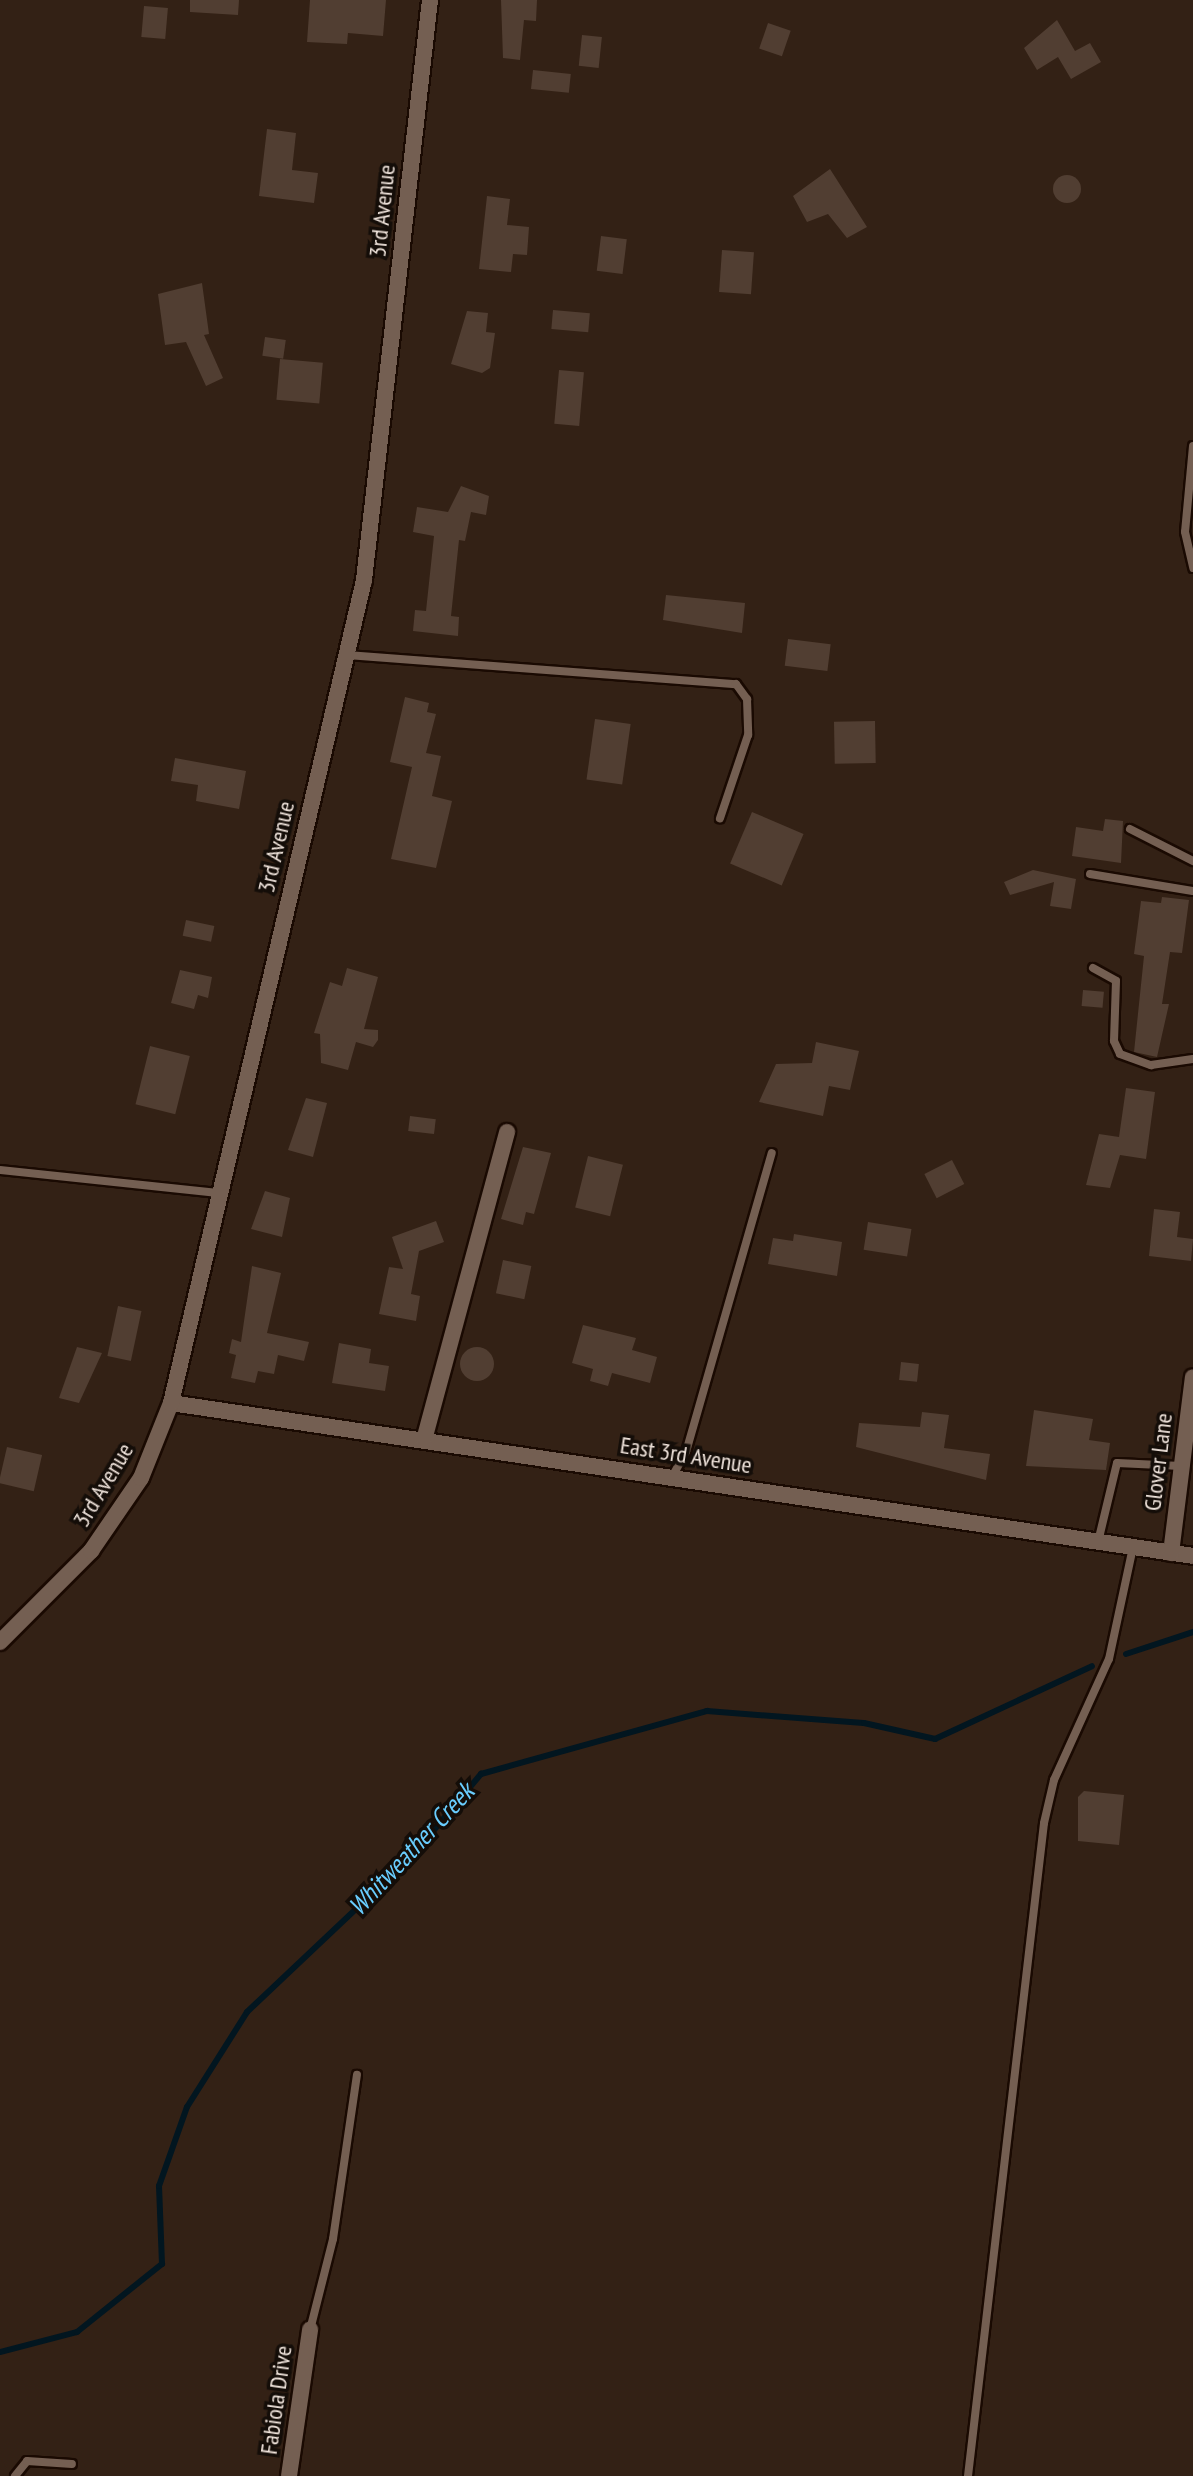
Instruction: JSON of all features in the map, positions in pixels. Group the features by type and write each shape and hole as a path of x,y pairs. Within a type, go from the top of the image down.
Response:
{"street":[{"name":"3rd Avenue","path":"0,1642 91,1551 141,1478 171,1403 364,580 430,0"},
{"path":"424,1440 507,1132"},
{"name":"Glover Lane","path":"1171,1553 1193,1377"},
{"name":"East 3rd Avenue","path":"171,1403 1193,1556"},
{"name":"Fabiola Drive","path":"289,2476 310,2330"}],"lane":[{"path":"1193,446 1185,532 1193,568"},
{"path":"347,655 736,684 747,699 748,735 720,818"},
{"path":"1130,829 1193,861"},
{"path":"1090,874 1193,891"},
{"path":"1093,968 1116,981 1114,1041 1120,1054 1151,1065 1193,1059"},
{"path":"671,1477 686,1452 772,1153"},
{"path":"0,1170 219,1193"},
{"path":"1098,1542 1117,1463 1182,1466"},
{"path":"968,2476 1044,1823 1054,1780 1109,1659 1133,1547"},
{"path":"310,2330 333,2239 357,2075"},
{"path":"15,2476 27,2461 72,2464"}],"building":[{"path":"190,0 239,0 238,15 190,12"},
{"path":"310,0 386,0 383,36 348,33 347,44 307,42"},
{"path":"501,0 537,0 536,21 524,20 520,60 503,58"},
{"path":"144,6 168,8 165,39 141,37"},
{"path":"1057,20 1075,51 1090,43 1101,62 1071,79 1058,57 1037,70 1024,48"},
{"path":"768,23 791,31 782,56 759,49"},
{"path":"582,35 602,37 599,68 579,66"},
{"path":"533,70 571,74 569,93 531,89"},
{"path":"267,129 296,133 292,170 318,173 314,203 259,196"},
{"path":"830,169 867,227 847,238 828,214 807,222 793,196"},
{"path":"1067,175 1077,179 1081,189 1077,199 1067,203 1057,199 1053,189 1057,179"},
{"path":"487,196 510,199 507,225 529,227 527,255 513,254 511,272 479,269"},
{"path":"601,236 627,239 623,274 597,271"},
{"path":"722,250 754,252 751,294 719,292"},
{"path":"202,283 209,334 204,335 223,378 206,386 186,342 165,345 158,294"},
{"path":"553,310 590,313 588,332 551,329"},
{"path":"467,311 488,313 486,332 495,333 490,368 482,373 451,364"},
{"path":"265,337 286,340 283,359 262,356"},
{"path":"280,359 323,363 319,404 276,400"},
{"path":"559,370 584,372 579,426 554,424"},
{"path":"461,486 489,496 486,515 471,512 465,541 459,540 451,616 459,617 458,636 413,631 415,610 426,611 434,536 413,532 417,507 448,512"},
{"path":"666,595 745,603 742,633 663,620"},
{"path":"788,639 831,644 827,671 785,666"},
{"path":"405,697 429,703 427,712 436,714 426,753 441,756 432,796 452,801 436,868 391,859 412,767 390,762"},
{"path":"595,719 631,724 622,784 587,779"},
{"path":"875,721 876,763 835,764 834,722"},
{"path":"175,758 246,771 239,809 196,801 198,785 171,781"},
{"path":"752,812 804,834 782,885 730,864"},
{"path":"1105,819 1123,821 1121,863 1072,856 1076,827 1103,831"},
{"path":"1033,870 1076,879 1071,909 1050,906 1054,882 1010,895 1004,882"},
{"path":"1162,897 1189,900 1182,953 1170,952 1162,1004 1169,1004 1157,1057 1134,1052 1144,956 1134,954 1141,901 1161,903"},
{"path":"186,920 214,926 211,942 183,936"},
{"path":"347,968 378,977 364,1029 378,1030 378,1040 373,1047 356,1042 348,1070 321,1063 320,1034 314,1033 330,982 342,986"},
{"path":"180,970 212,977 208,998 198,995 194,1009 171,1003"},
{"path":"1083,990 1104,992 1103,1008 1082,1006"},
{"path":"816,1042 859,1051 850,1090 829,1086 823,1116 759,1102 776,1064 812,1063"},
{"path":"150,1046 190,1056 175,1114 135,1104"},
{"path":"1126,1088 1155,1092 1146,1159 1120,1155 1110,1188 1086,1185 1099,1134 1119,1137"},
{"path":"306,1098 327,1103 313,1157 288,1150"},
{"path":"410,1116 436,1119 434,1134 408,1131"},
{"path":"523,1147 551,1153 534,1214 526,1212 523,1225 501,1219"},
{"path":"588,1156 623,1165 610,1216 575,1207"},
{"path":"952,1160 964,1184 937,1198 924,1174"},
{"path":"265,1191 290,1198 282,1237 251,1229"},
{"path":"1154,1209 1180,1212 1177,1237 1193,1239 1191,1261 1149,1256"},
{"path":"436,1221 444,1242 419,1251 411,1294 420,1296 416,1321 379,1314 389,1267 403,1269 392,1237"},
{"path":"868,1222 911,1229 907,1257 864,1250"},
{"path":"794,1234 842,1242 837,1276 768,1264 773,1238 793,1241"},
{"path":"503,1260 531,1266 524,1299 496,1293"},
{"path":"252,1266 281,1273 267,1333 309,1342 304,1361 278,1355 274,1374 258,1371 255,1383 231,1378 236,1355 229,1353 232,1339 241,1342"},
{"path":"118,1306 141,1311 131,1361 107,1356"},
{"path":"583,1325 636,1338 632,1350 657,1357 650,1383 612,1373 608,1386 590,1381 593,1369 572,1363"},
{"path":"339,1343 371,1349 369,1363 389,1366 385,1391 332,1383"},
{"path":"77,1347 102,1353 79,1403 59,1398"},
{"path":"477,1347 489,1352 494,1364 489,1376 477,1381 465,1376 460,1364 465,1352"},
{"path":"901,1362 919,1364 917,1382 899,1380"},
{"path":"1034,1410 1093,1419 1089,1440 1110,1443 1106,1470 1026,1466"},
{"path":"922,1412 949,1415 944,1448 990,1454 986,1480 856,1447 859,1423 920,1427"},
{"path":"7,1447 42,1455 34,1491 0,1483"},
{"path":"1084,1791 1124,1795 1119,1845 1078,1841 1078,1797"}],"waterway":[{"path":"1126,1654 1193,1632"},
{"name":"Whitweather Creek","path":"0,2352 77,2332 162,2264 159,2186 187,2107 247,2012 413,1855 481,1774 707,1711 864,1723 935,1739 1092,1666"}]}
